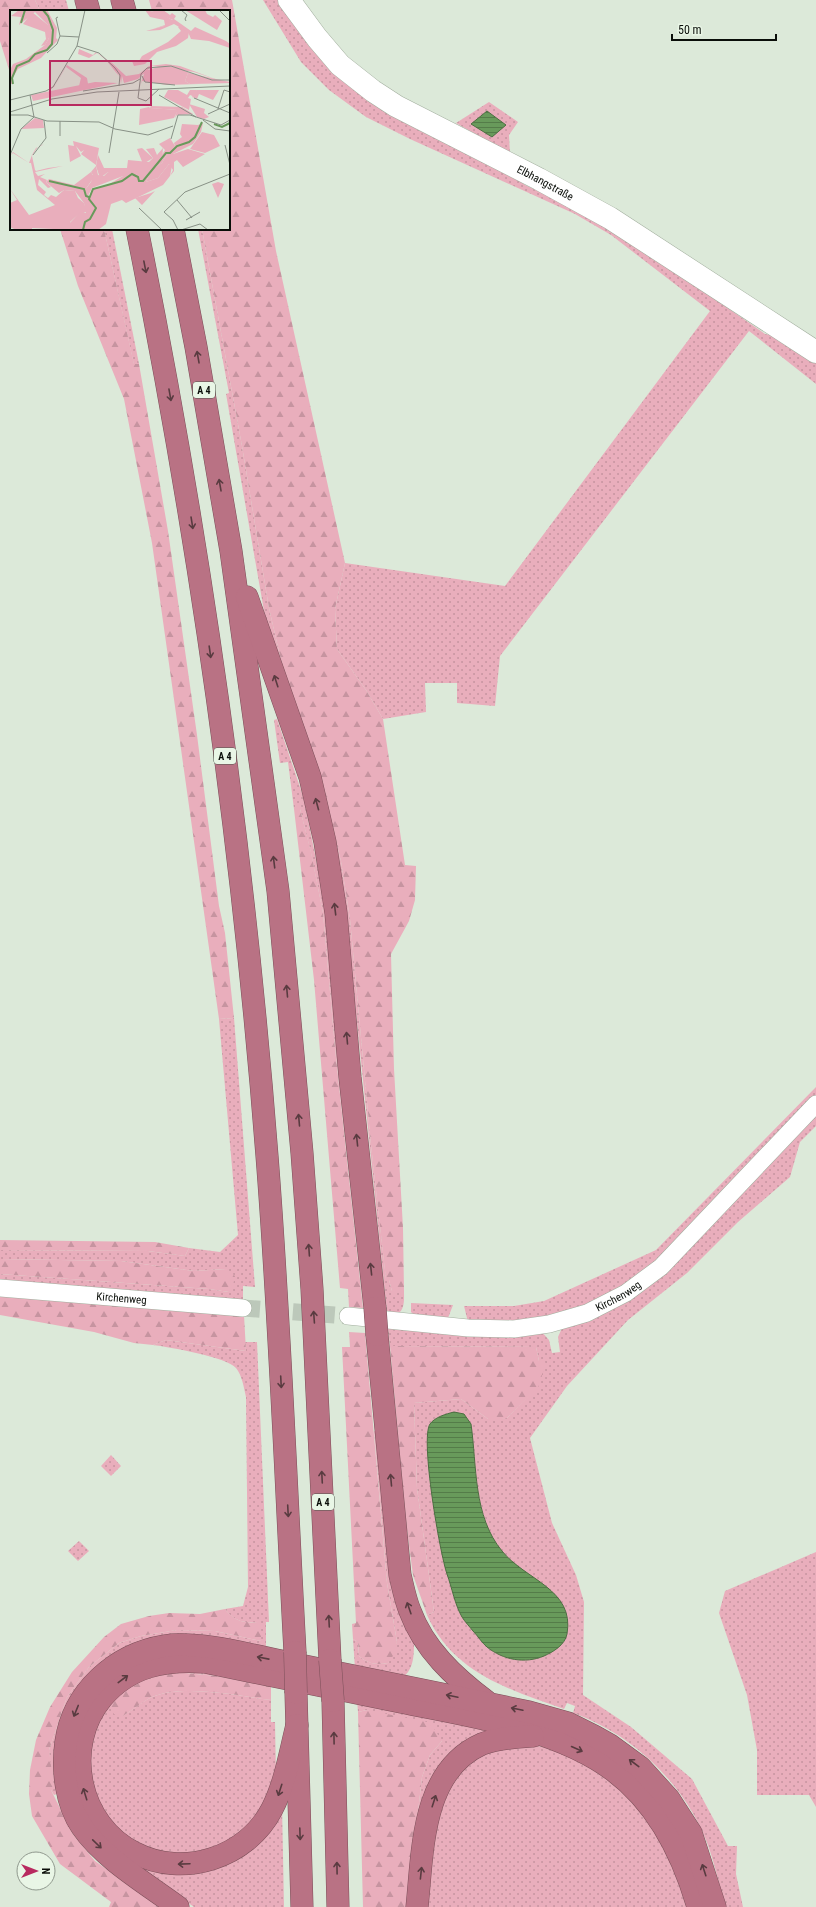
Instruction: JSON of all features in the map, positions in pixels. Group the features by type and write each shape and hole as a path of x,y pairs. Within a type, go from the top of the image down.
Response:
{"highway":[{"path":"86,0 89,10"},
{"path":"122,0 124,10"},
{"name":"A 4","path":"137,230 162,351 192,524 227,768 242,894 266,1154 276,1288 295,1652 302,1907"},
{"name":"A 4","path":"173,230 196,347 231,551 278,891 299,1123 314,1328 333,1701 338,1907"},
{"path":"231,551 310,777 325,842 336,913 350,1077 375,1308 400,1575 410,1611 427,1643 446,1668 490,1704"},
{"path":"175,1905 113,1858 91,1839 81,1826 76,1815 65,1778 64,1754 66,1739 79,1702 96,1681 120,1662 136,1654 163,1646 192,1645 529,1712 568,1724 610,1745 640,1767 669,1799 691,1833 715,1907"},
{"path":"297,1725 280,1792 272,1810 248,1840 225,1855 208,1860 177,1864 162,1863 134,1853 108,1834 91,1810 86,1799 82,1782 80,1751 91,1713 107,1692 125,1676 136,1670 165,1662 184,1660 213,1664 506,1723 592,1756 614,1771 641,1794 666,1830 682,1861 698,1907"},
{"path":"418,1907 424,1838 434,1799 445,1776 460,1757 482,1744 510,1737 540,1735"}],"street":[{"name":"Elbhangstraße","path":"289,0 317,38 340,65 373,91 396,106 539,179 610,218 816,352"},
{"name":"Kirchenweg","path":"348,1316 468,1328 514,1329 549,1324 587,1313 626,1293 660,1268 816,1104"},
{"name":"Kirchenweg","path":"0,1288 243,1308"}],"green space":[{"path":"0,0 35,0 40,10 10,10 10,73 0,41"},
{"path":"35,0 66,0 69,10 40,10"},
{"path":"149,0 232,0 276,251 345,563 335,609 337,649 366,690 383,719 405,865 416,866 415,900 409,921 391,954 394,1069 403,1228 404,1291 392,1291 389,1280 386,1280 371,1145 350,919 341,861 330,819 287,686 269,608 242,446 202,230 230,230 230,10 152,10"},
{"path":"263,0 283,0 315,47 505,168 525,185 538,191 556,195 613,228 765,334 782,337 816,359 816,384 749,331 500,656 495,706 457,703 457,683 425,683 426,712 383,719 366,690 337,649 335,609 345,563 505,586 710,311 611,235 575,214 410,139 366,117 329,90 301,62"},
{"path":"489,102 518,122 509,135 510,154 456,123"},
{"path":"60,230 104,230 134,364 139,364 168,531 197,735 219,906 225,933 234,1018 219,1019 152,543 124,399 78,286"},
{"path":"104,230 112,230 139,364 134,365"},
{"path":"198,230 202,230 242,446 269,608 287,686 330,819 341,861 350,919 371,1145 386,1279 389,1280 392,1291 404,1291 403,1307 398,1314 387,1312 346,916 267,628 226,394 229,393"},
{"path":"277,719 304,799 327,915 357,1224 355,1224 335,1048 323,913 311,853 300,809 294,809 288,762 280,763 274,720"},
{"path":"294,809 300,809 311,852 323,913 335,1048 363,1308 349,1307 348,1289 340,1288 314,980"},
{"path":"234,1018 255,1287 243,1286 243,1301 0,1281 0,1274 209,1289 229,1292 226,1269 194,1271 121,1261 0,1259 0,1250 148,1251 185,1256 189,1248 220,1252 238,1235 219,1019"},
{"path":"816,1087 816,1097 658,1261 625,1286 582,1306 545,1316 516,1322 468,1322 464,1306 514,1306 544,1301 656,1250"},
{"path":"816,1115 816,1126 800,1142 790,1177 738,1222 687,1273 628,1320 567,1386 530,1438 552,1523 576,1575 584,1602 583,1695 631,1727 692,1779 728,1846 737,1846 736,1874 743,1907 725,1907 710,1851 701,1828 674,1785 657,1767 618,1735 573,1713 575,1706 567,1703 564,1709 523,1694 485,1677 452,1651 438,1635 427,1615 434,1612 417,1488 414,1403 461,1399 488,1419 507,1418 537,1388 539,1361 536,1347 390,1346 388,1329 469,1334 541,1331 549,1340 552,1353 560,1352 558,1337 562,1328 627,1300"},
{"path":"0,1240 155,1242 189,1248 185,1256 148,1251 0,1250"},
{"path":"0,1259 121,1261 194,1271 226,1269 235,1276 233,1285 229,1292 209,1289 0,1274"},
{"path":"0,1293 244,1315 246,1351 166,1340 153,1345 134,1343 94,1332 0,1315"},
{"path":"411,1303 453,1305 448,1318 415,1316 411,1312"},
{"path":"349,1332 365,1333 387,1583 397,1642 395,1653 388,1663 384,1664 376,1664 362,1659 359,1656 358,1642 353,1639 352,1624 356,1623 342,1347 350,1347"},
{"path":"166,1340 246,1351 245,1342 257,1342 269,1622 266,1622 266,1652 118,1655 62,1804 57,1794 54,1795 51,1790 49,1750 67,1697 89,1667 119,1643 141,1636 177,1630 215,1631 261,1641 261,1623 240,1621 229,1614 225,1609 243,1606 248,1587 246,1397 240,1374 231,1364 210,1356 153,1345"},
{"path":"390,1346 536,1347 539,1361 546,1363 538,1388 507,1418 496,1420 488,1419 461,1399 414,1403 417,1488 434,1612 427,1615 413,1575 405,1515"},
{"path":"374,1431 377,1432 414,1641 411,1667 405,1676 400,1680 355,1669 353,1639 358,1642 359,1656 366,1661 376,1664 388,1663 397,1642 387,1583"},
{"path":"111,1455 121,1466 111,1476 101,1466"},
{"path":"79,1541 89,1551 78,1561 68,1551"},
{"path":"816,1552 816,1807 809,1795 757,1795 757,1750 747,1695 719,1613 725,1591"},
{"path":"225,1609 233,1617 241,1621 261,1623 261,1641 215,1631 177,1630 141,1636 119,1643 89,1667 67,1697 49,1750 54,1789 51,1790 73,1834 95,1861 161,1907 109,1907 111,1902 60,1864 56,1857 56,1851 52,1851 32,1816 29,1794 30,1770 36,1740 50,1707 72,1672 104,1637 121,1624 149,1616 169,1613 200,1614"},
{"path":"185,1666 271,1686 217,1676 185,1673 145,1700 165,1693 179,1691 211,1692 271,1700 271,1722 275,1722 276,1776 273,1788 245,1835 191,1857 137,1847 98,1810 86,1743 118,1689"},
{"path":"185,1673 217,1676 271,1686 271,1700 211,1692 179,1691 152,1697 121,1717 114,1714 111,1707 117,1696 139,1683 166,1674"},
{"path":"357,1700 500,1729 456,1753 407,1907 422,1777 430,1755 442,1741 367,1710 358,1712"},
{"path":"367,1710 427,1722 433,1727 442,1741 430,1755 422,1777 407,1907 363,1907 358,1712"},
{"path":"527,1743 566,1753 621,1788 660,1836 688,1907 425,1907 441,1793 479,1753"},
{"path":"282,1804 284,1907 194,1907 128,1860 190,1869"}],"shaded area":[{"path":"487,111 506,125 492,137 471,124"},
{"path":"454,1412 464,1414 471,1424 481,1507 493,1537 502,1551 512,1561 546,1586 563,1606 567,1619 566,1638 558,1648 544,1656 529,1660 522,1660 507,1658 500,1655 483,1644 466,1623 457,1607 440,1544 432,1497 427,1451 430,1424 444,1415"}],"tunnel":[{"path":"243,1308 348,1316"}]}
